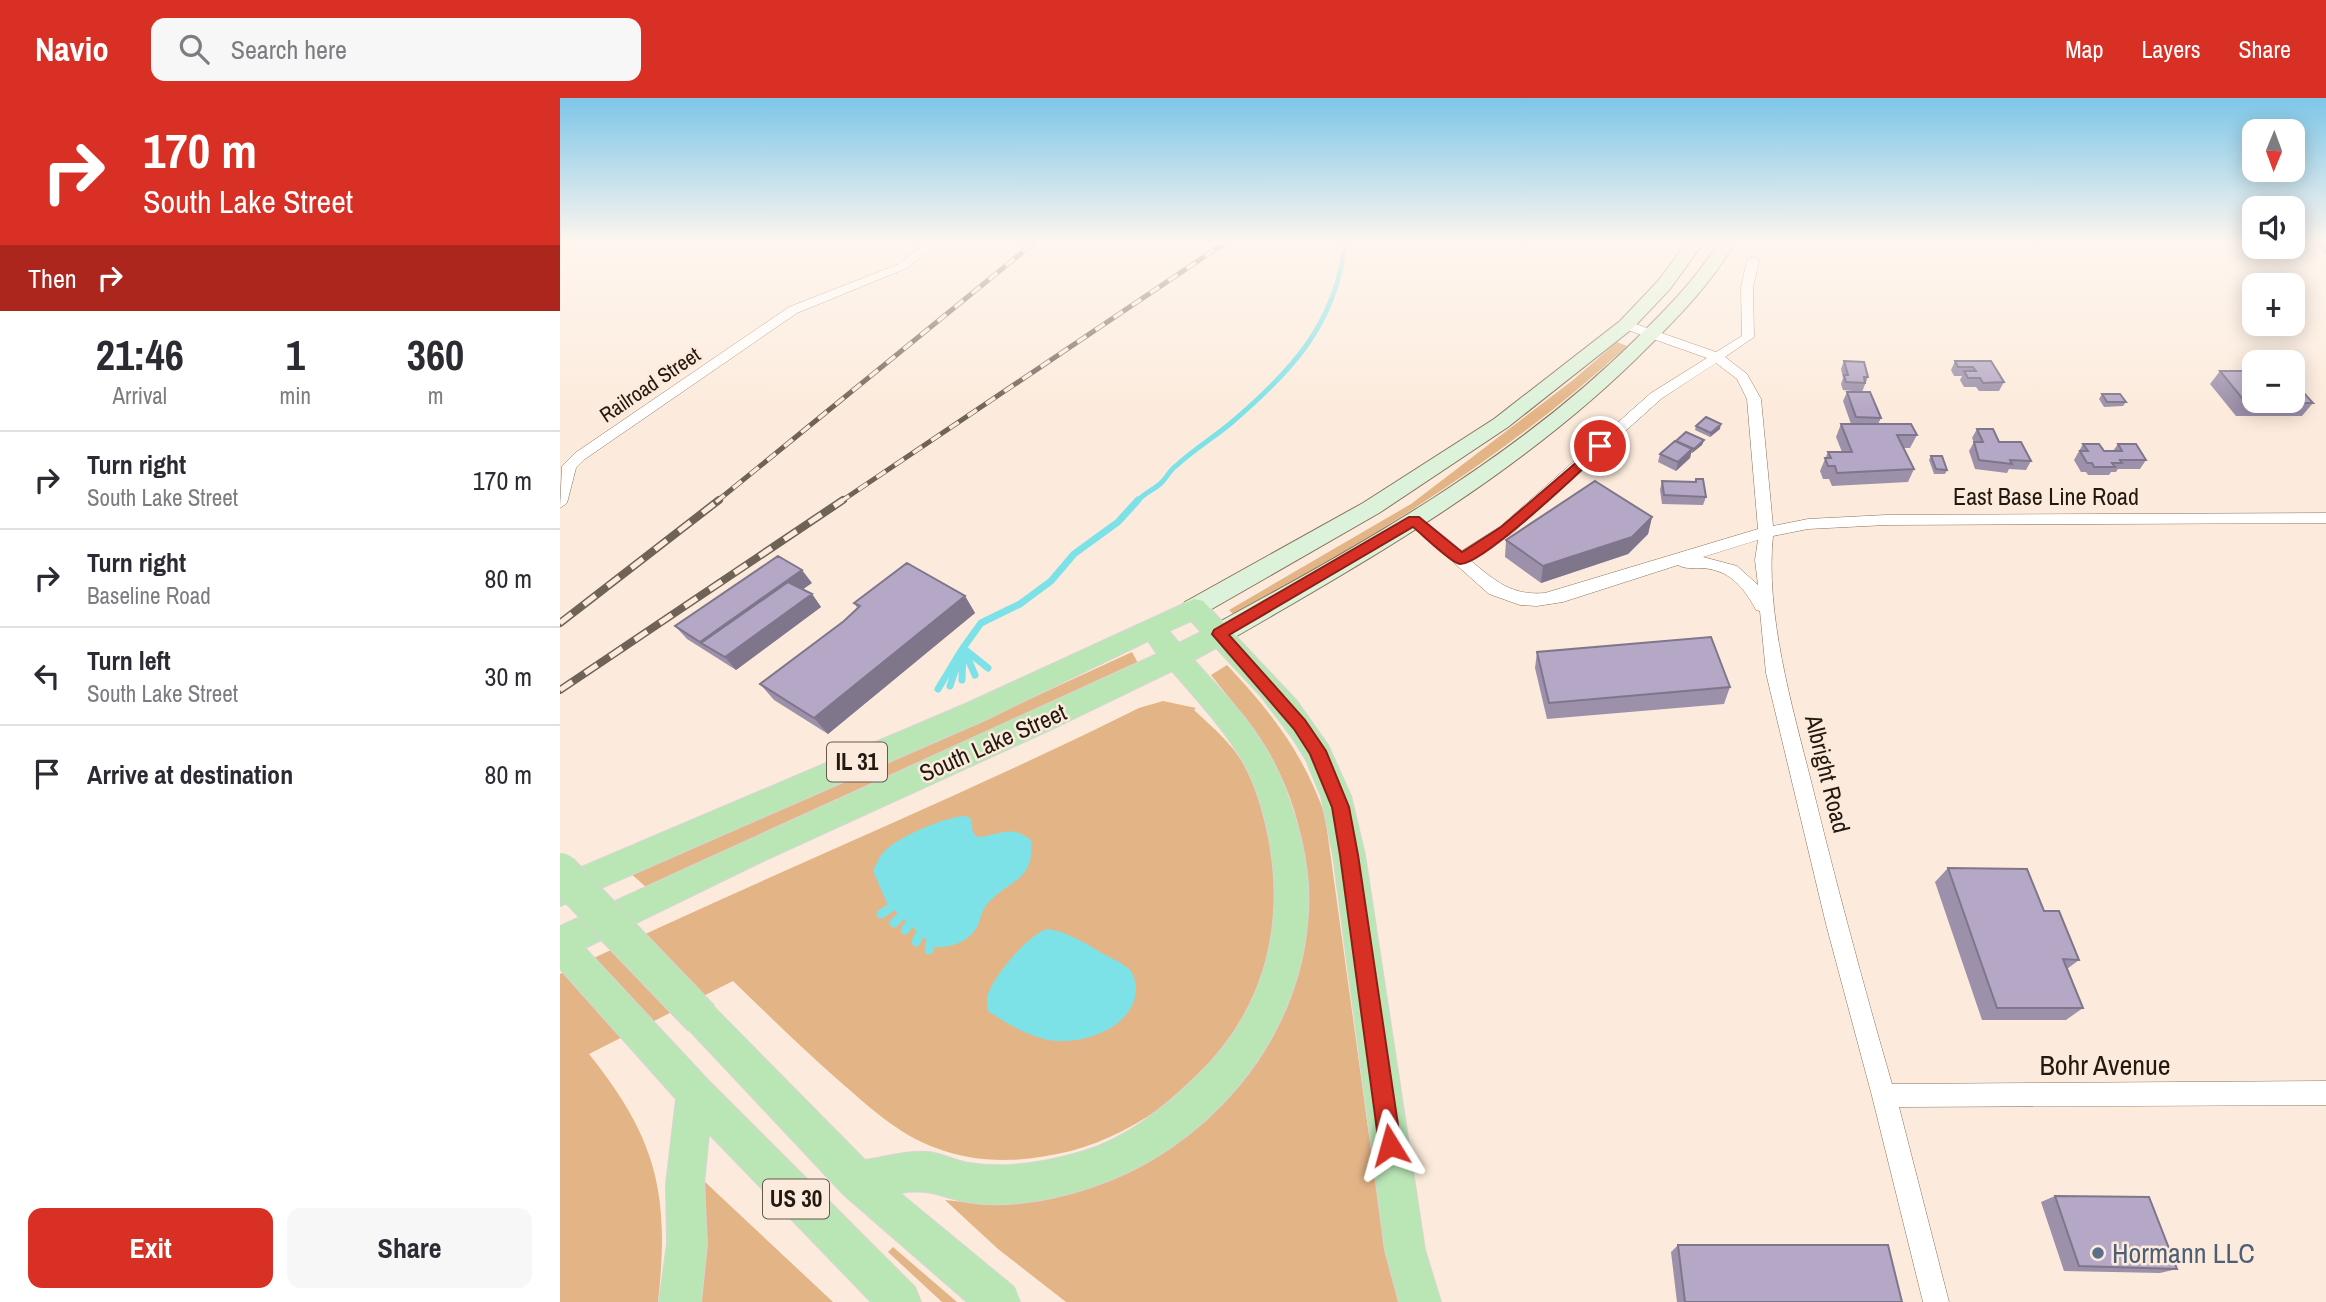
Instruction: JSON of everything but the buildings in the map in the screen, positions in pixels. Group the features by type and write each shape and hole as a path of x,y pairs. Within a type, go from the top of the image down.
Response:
{"main road":[{"name":"IL 31","path":"1626,325 1651,298"},
{"name":"IL 31","path":"1414,521 1552,422 1594,388 1653,333 1685,298"},
{"name":"South Lake Street","path":"560,891 975,712 1194,608 1371,509 1502,423 1626,325"},
{"name":"South Lake Street","path":"560,944 667,890 1019,733 1175,659 1414,521"},
{"path":"1194,608 1299,725 1317,751 1340,807 1405,1250 1420,1302"},
{"path":"858,1181 927,1171 970,1183 1028,1183 1083,1170 1125,1154 1171,1126 1207,1095 1238,1062 1265,1020 1283,973 1294,915 1294,892 1287,844 1276,805 1248,742 1175,659 1152,628"},
{"name":"US 30","path":"560,871 858,1181 922,1239 999,1302"},
{"name":"US 30","path":"560,944 649,1045 900,1302"},
{"path":"680,1302 687,1244 685,1184 695,1093"}],"street":[{"name":"Railroad Street","path":"560,503 569,466 580,456 793,310 823,298"},
{"path":"1461,559 1506,530 1656,396 1715,356 1744,342 1748,337 1747,298"},
{"name":"Albright Road","path":"1626,325 1715,356 1742,377 1754,399 1766,532 1763,560 1767,616 1775,673 1833,911 1884,1096 1936,1302"},
{"name":"East Base Line Road","path":"1663,565 1766,532 1808,524 1886,520 2326,518"},
{"path":"1414,521 1495,590 1523,601 1563,596 1663,565 1699,562 1738,572 1754,588 1767,616"},
{"name":"Bohr Avenue","path":"1884,1096 2326,1093"}],"shaded area":[{"path":"1617,342 1627,346 1582,386 1487,459 1337,556 1234,615 1229,610 1411,504 1573,380"},
{"path":"1132,652 1138,663 646,887 629,872 984,720"},
{"path":"1227,665 1285,735 1307,772 1325,815 1379,1207 1399,1302 1066,1302 998,1249 945,1200 1003,1203 1056,1196 1106,1179 1131,1166 1210,1116 1241,1080 1279,1019 1292,986 1306,916 1307,881 1303,845 1294,810 1270,755 1211,675"},
{"path":"1163,701 1196,708 1194,710 1234,750 1244,765 1264,815 1271,843 1276,900 1269,956 1262,981 1249,1010 1210,1064 1186,1088 1160,1109 1131,1126 1102,1141 1071,1151 1037,1158 1003,1160 953,1153 908,1135 883,1118 824,1067 733,981 589,1054 630,1113 654,1169 662,1230 658,1302 560,1302 560,974 995,777 1139,708"},
{"path":"705,1182 833,1302 701,1302 706,1236"},
{"path":"893,1247 957,1302 942,1302 888,1252"}],"water":[{"path":"966,816 971,819 973,833 977,837 1011,831 1031,840 1029,864 1019,878 986,905 976,929 966,939 954,945 934,947 887,903 873,871 885,850 904,837 937,823"},
{"path":"1048,929 1076,938 1127,967 1131,972 1136,988 1134,1002 1120,1021 1087,1038 1053,1041 1024,1032 988,1011 988,994 1005,966 1032,938"}],"waterway":[{"path":"1137,502 1159,485 1172,469 1273,385 1308,344 1331,298"},
{"path":"963,648 981,623 1020,604 1051,581 1074,554 1118,522 1138,500"},
{"path":"962,680 963,648"},
{"path":"963,648 988,668"},
{"path":"938,689 961,651"},
{"path":"965,652 975,675"},
{"path":"950,686 958,662"},
{"path":"881,914 898,903"},
{"path":"894,923 906,911"},
{"path":"905,930 915,916"},
{"path":"916,942 924,925"},
{"path":"929,950 932,936"}],"railway":[{"path":"716,502 966,298"},
{"path":"840,502 1143,298"},
{"path":"560,623 719,500"},
{"path":"560,690 843,500"}],"place":[{"name":"Hormann LLC","path":"2098,1253"}],"route":[{"path":"1390,1145 1340,807 1317,751 1299,725 1219,634 1414,521 1461,559 1506,530 1600,446"}]}
